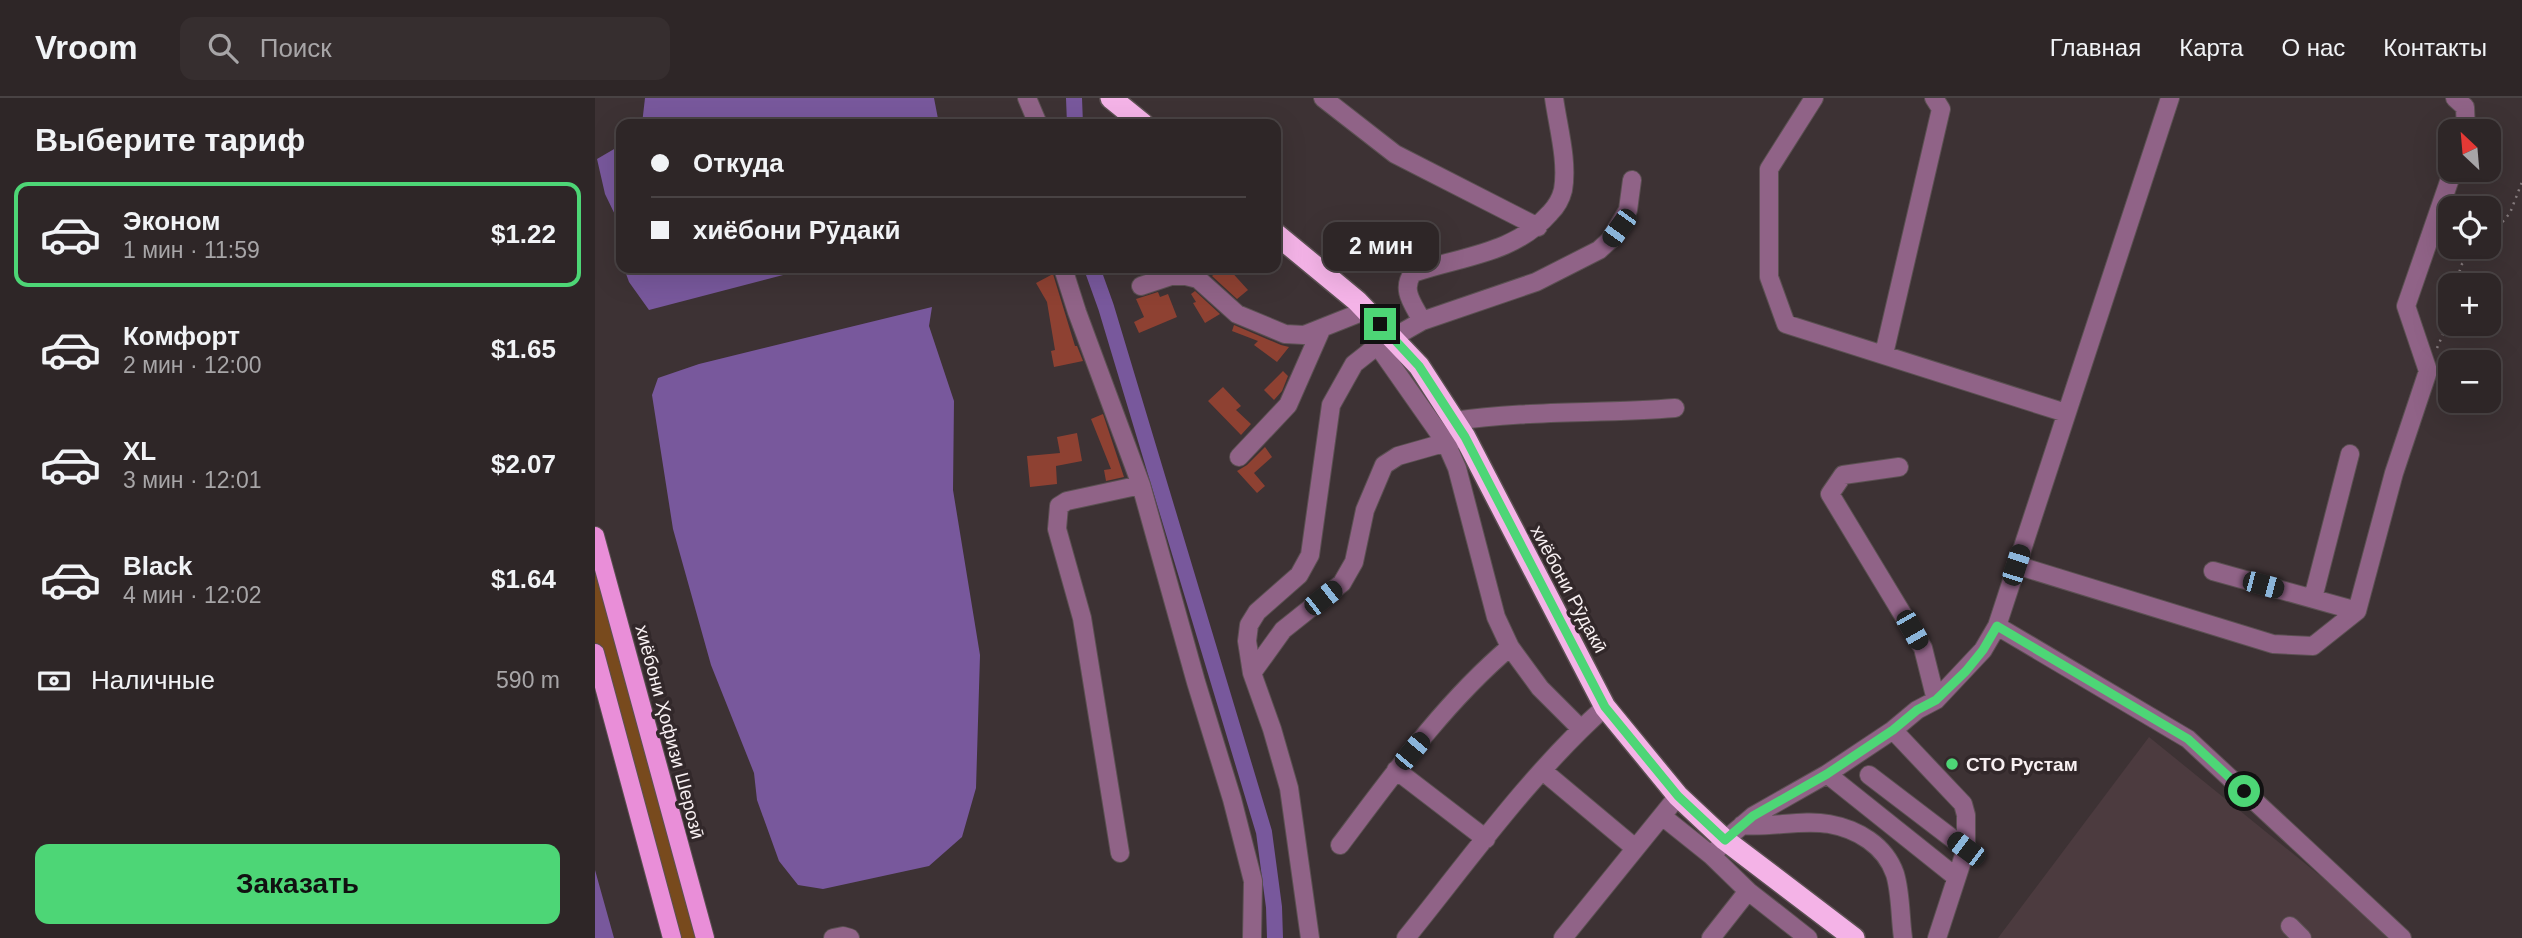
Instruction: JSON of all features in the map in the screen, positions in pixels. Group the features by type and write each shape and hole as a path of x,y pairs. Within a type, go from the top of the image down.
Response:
{"highway":[{"path":"1111,98 1137,119"},
{"name":"хиёбони Рӯдакӣ","path":"1281,238 1367,310 1386,342 1419,366 1605,707 1719,848 1854,938"}],"main road":[{"name":"хиёбони Ҳофизи Шерозӣ","path":"595,536 705,938"},
{"path":"595,653 672,938"}],"street":[{"path":"1027,98 1036,119"},
{"path":"1323,98 1395,154 1538,227"},
{"path":"1422,321 1406,291 1407,281 1413,273 1504,247 1538,227 1555,207 1563,192 1564,169 1554,98"},
{"path":"1814,98 1769,169 1769,277 1786,324 2066,413"},
{"path":"1884,354 1941,109 1934,98"},
{"path":"1719,848 1753,816 1827,774 1893,730 1917,710 1936,700 1983,650 1997,626 2170,98"},
{"path":"2455,98 2465,107 2466,119"},
{"path":"1310,938 1289,788 1252,673 1247,640 1249,625 1257,612 1299,575 1310,555 1331,405 1354,364 1422,321 1536,282 1599,250 1610,240 1628,210 1632,180"},
{"path":"2016,565 2273,644 2313,646 2357,611 2394,473 2428,371 2406,306 2449,182"},
{"path":"1065,273 1141,485 1232,799 1253,881 1252,938"},
{"path":"1141,286 1171,276 1198,279 1237,314 1285,334 1304,335 1367,310"},
{"path":"1239,457 1288,405 1321,330"},
{"path":"1252,673 1283,630 1342,583 1354,562 1365,510 1384,465 1398,456 1455,434 1493,415 1675,408"},
{"path":"1455,434 1457,468 1496,617 1510,647 1540,688 1581,729"},
{"path":"2313,598 2350,454"},
{"path":"1899,467 1843,475 1830,494 1923,648 1936,700"},
{"path":"1120,853 1082,618 1057,529 1057,515 1059,506 1067,501 1141,485"},
{"path":"2213,571 2357,611"},
{"path":"1997,626 2188,739 2402,938"},
{"path":"1341,845 1396,770 1485,668 1510,647"},
{"path":"1406,938 1543,771 1605,707"},
{"path":"1893,730 1963,804 1966,815 1966,849 1937,938"},
{"path":"1396,770 1486,839"},
{"path":"1543,771 1635,848"},
{"path":"1827,774 1956,877"},
{"path":"1869,775 1966,849"},
{"path":"1563,938 1678,796"},
{"path":"1662,816 1719,848 1748,891 1808,938"},
{"path":"1742,825 1765,827 1828,824 1864,836 1882,851 1895,875 1903,938"},
{"path":"1711,938 1748,891"},
{"path":"833,938 850,938"}],"path":[{"path":"2501,224 2510,213 2522,183"},
{"path":"2428,371 2442,336"}],"shaded area":[{"path":"645,98 934,98 938,119 643,119"},
{"path":"616,148 616,217 605,194 597,159"},
{"path":"626,273 791,273 649,310"},
{"path":"932,307 929,326 954,401 953,490 980,655 976,788 962,837 929,866 823,889 798,885 779,861 757,800 754,773 711,665 673,529 652,395 658,378 699,364"},
{"path":"595,564 698,938 672,938 595,658"},
{"path":"2149,737 2397,938 1998,938"},
{"path":"595,870 614,938 595,938"}],"building":[{"path":"1216,273 1233,273 1248,290 1237,299 1212,276"},
{"path":"1053,274 1075,346 1083,361 1054,367 1051,351 1055,350 1047,302 1036,283"},
{"path":"1195,291 1220,314 1205,323 1193,303 1196,302 1191,294"},
{"path":"1158,292 1160,297 1168,294 1177,317 1139,333 1134,322 1144,317 1136,299"},
{"path":"1234,325 1289,347 1277,362 1254,345 1258,341 1232,331"},
{"path":"1283,371 1288,376 1282,391 1274,400 1264,390"},
{"path":"1223,387 1241,406 1236,410 1251,424 1241,435 1208,401"},
{"path":"1103,414 1124,477 1106,481 1104,470 1111,469 1091,419"},
{"path":"1077,433 1082,461 1056,466 1057,484 1030,487 1027,456 1060,453 1057,437"},
{"path":"1265,447 1272,457 1254,473 1265,486 1257,493 1237,471"}],"waterway":[{"path":"1074,98 1075,119"},
{"path":"1094,273 1264,832 1274,907 1275,938"}],"place":[{"name":"СТО Рустам","path":"1952,764"}],"route":[{"path":"1380,324 1419,366 1465,437 1605,707 1678,796 1725,840 1753,816 1827,774 1893,730 1917,710 1936,700 1966,671 1997,626 2188,739 2244,791"}]}
